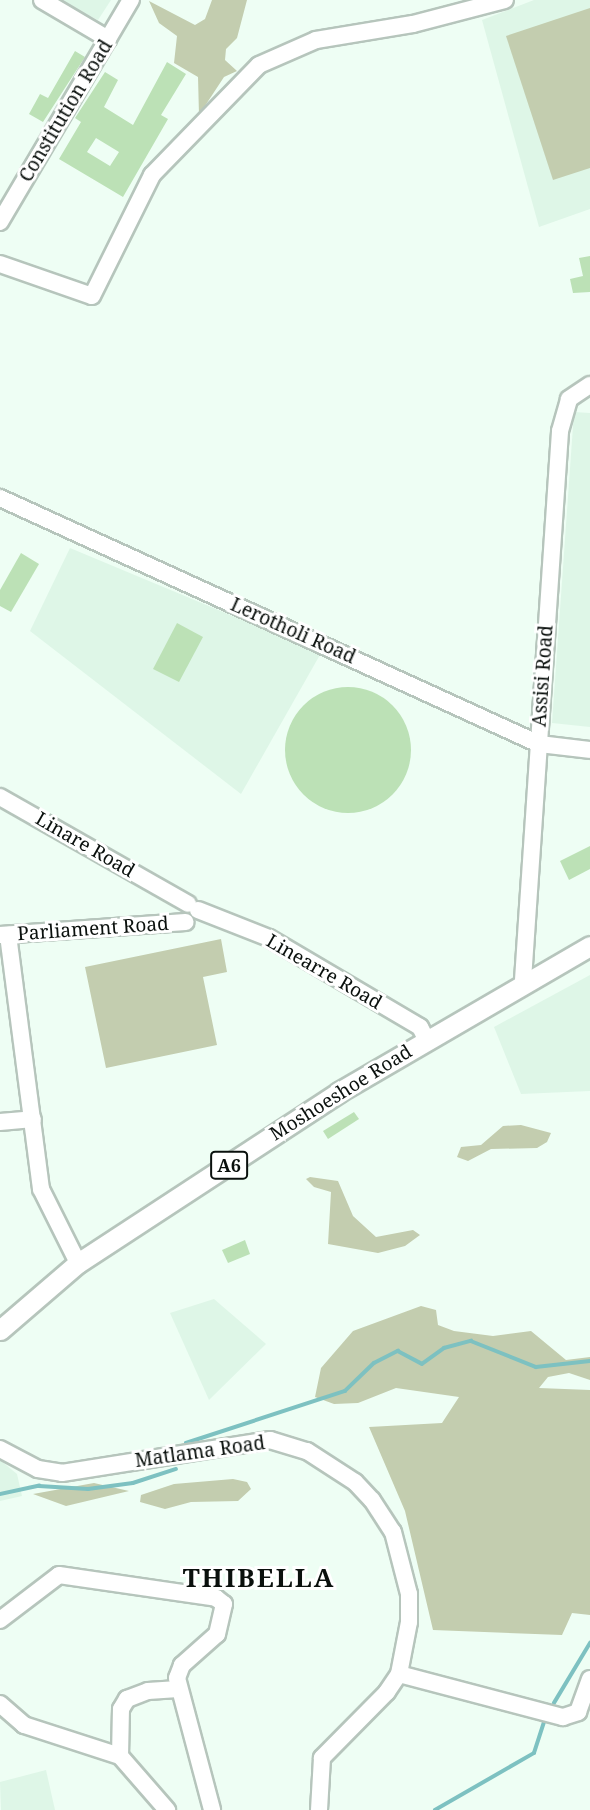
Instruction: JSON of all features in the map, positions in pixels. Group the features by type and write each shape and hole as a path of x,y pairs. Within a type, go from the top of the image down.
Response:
{"main road":[{"name":"Moshoeshoe Road","path":"0,1330 78,1263 426,1039 523,980 590,946"}],"street":[{"path":"42,0 108,39"},
{"name":"Constitution Road","path":"0,222 131,0"},
{"path":"0,264 92,296 152,175 259,65 316,40 413,24 505,0"},
{"name":"Assisi Road","path":"523,980 560,430 569,400 590,385"},
{"name":"Lerotholi Road","path":"0,498 538,744 590,750"},
{"name":"Linare Road","path":"0,797 166,893 188,913"},
{"path":"159,920 166,906 166,893"},
{"name":"Linearre Road","path":"188,913 269,938 419,1027 426,1039"},
{"name":"Parliament Road","path":"4,935 159,920 188,913"},
{"path":"4,935 33,1119 41,1189 78,1263"},
{"path":"0,1122 33,1119"},
{"name":"Matlama Road","path":"0,1449 38,1469 62,1473 270,1440 307,1451 355,1482 393,1532 409,1594 399,1674"},
{"path":"0,1620 59,1575 216,1598 224,1604 222,1623 206,1646 182,1665 178,1689 212,1810"},
{"path":"319,1810 322,1758 399,1674 563,1717 578,1712 590,1679"},
{"path":"120,1756 121,1709 127,1699 148,1690 178,1689"},
{"path":"0,1704 24,1725 120,1756 167,1810"}],"shaded area":[{"path":"58,0 111,0 98,20"},
{"path":"212,0 247,0 237,38 226,49 225,60 237,71 224,77 199,115 198,77 174,63 177,36 159,23 149,1 195,25 205,19"},
{"path":"534,0 590,0 590,209 539,227 482,20"},
{"path":"590,8 590,168 553,180 506,36"},
{"path":"574,412 590,413 590,727 552,723"},
{"path":"70,548 321,653 241,794 30,631"},
{"path":"221,939 227,972 203,977 217,1045 106,1068 85,967"},
{"path":"590,975 590,1091 521,1094 494,1027"},
{"path":"521,1125 551,1133 547,1142 537,1148 491,1149 468,1161 457,1157 461,1147 481,1145 503,1126"},
{"path":"310,1177 338,1181 353,1216 376,1237 413,1230 420,1235 405,1246 378,1253 328,1244 331,1192 314,1187 306,1179"},
{"path":"214,1299 266,1344 209,1400 170,1313"},
{"path":"421,1306 436,1310 438,1325 454,1331 493,1336 531,1331 566,1360 590,1357 590,1380 569,1373 548,1377 539,1388 590,1390 590,1615 572,1613 562,1635 433,1630 405,1511 369,1427 442,1423 459,1397 396,1388 358,1403 334,1404 315,1397 321,1368 353,1331"},
{"path":"0,1460 17,1474 22,1496 0,1501"},
{"path":"233,1479 247,1482 251,1489 238,1501 191,1502 165,1509 140,1502 141,1495 174,1484"},
{"path":"94,1483 129,1491 66,1506 33,1494"},
{"path":"46,1770 55,1810 1,1810 0,1782"}],"building":[{"path":"75,51 85,57 43,122 29,114 40,94 48,98"},
{"path":"167,62 186,74 161,115 168,119 123,197 59,159 81,122 75,118 105,72 118,80 104,107 133,125","holes":["96,138 119,152 110,166 87,152"]},
{"path":"590,256 590,292 573,293 570,279 583,276 579,258"},
{"path":"21,553 39,564 11,612 0,606 0,590"},
{"path":"177,623 203,637 179,682 153,669"},
{"path":"348,687 372,692 393,705 406,726 411,750 406,774 393,795 372,808 348,813 324,808 303,795 290,774 285,750 290,726 303,705 324,692"},
{"path":"590,846 590,869 569,880 560,861"},
{"path":"354,1112 359,1119 328,1139 323,1131"},
{"path":"245,1240 250,1254 228,1263 222,1250"}],"waterway":[{"path":"186,1443 345,1391 374,1363 398,1351 422,1364 444,1348 471,1341 536,1367 590,1361"},
{"path":"0,1494 39,1486 88,1489 133,1483 176,1469"},
{"path":"554,1703 590,1643"},
{"path":"435,1810 534,1753 544,1722"}],"district":[{"name":"THIBELLA","path":"259,1578"}]}
